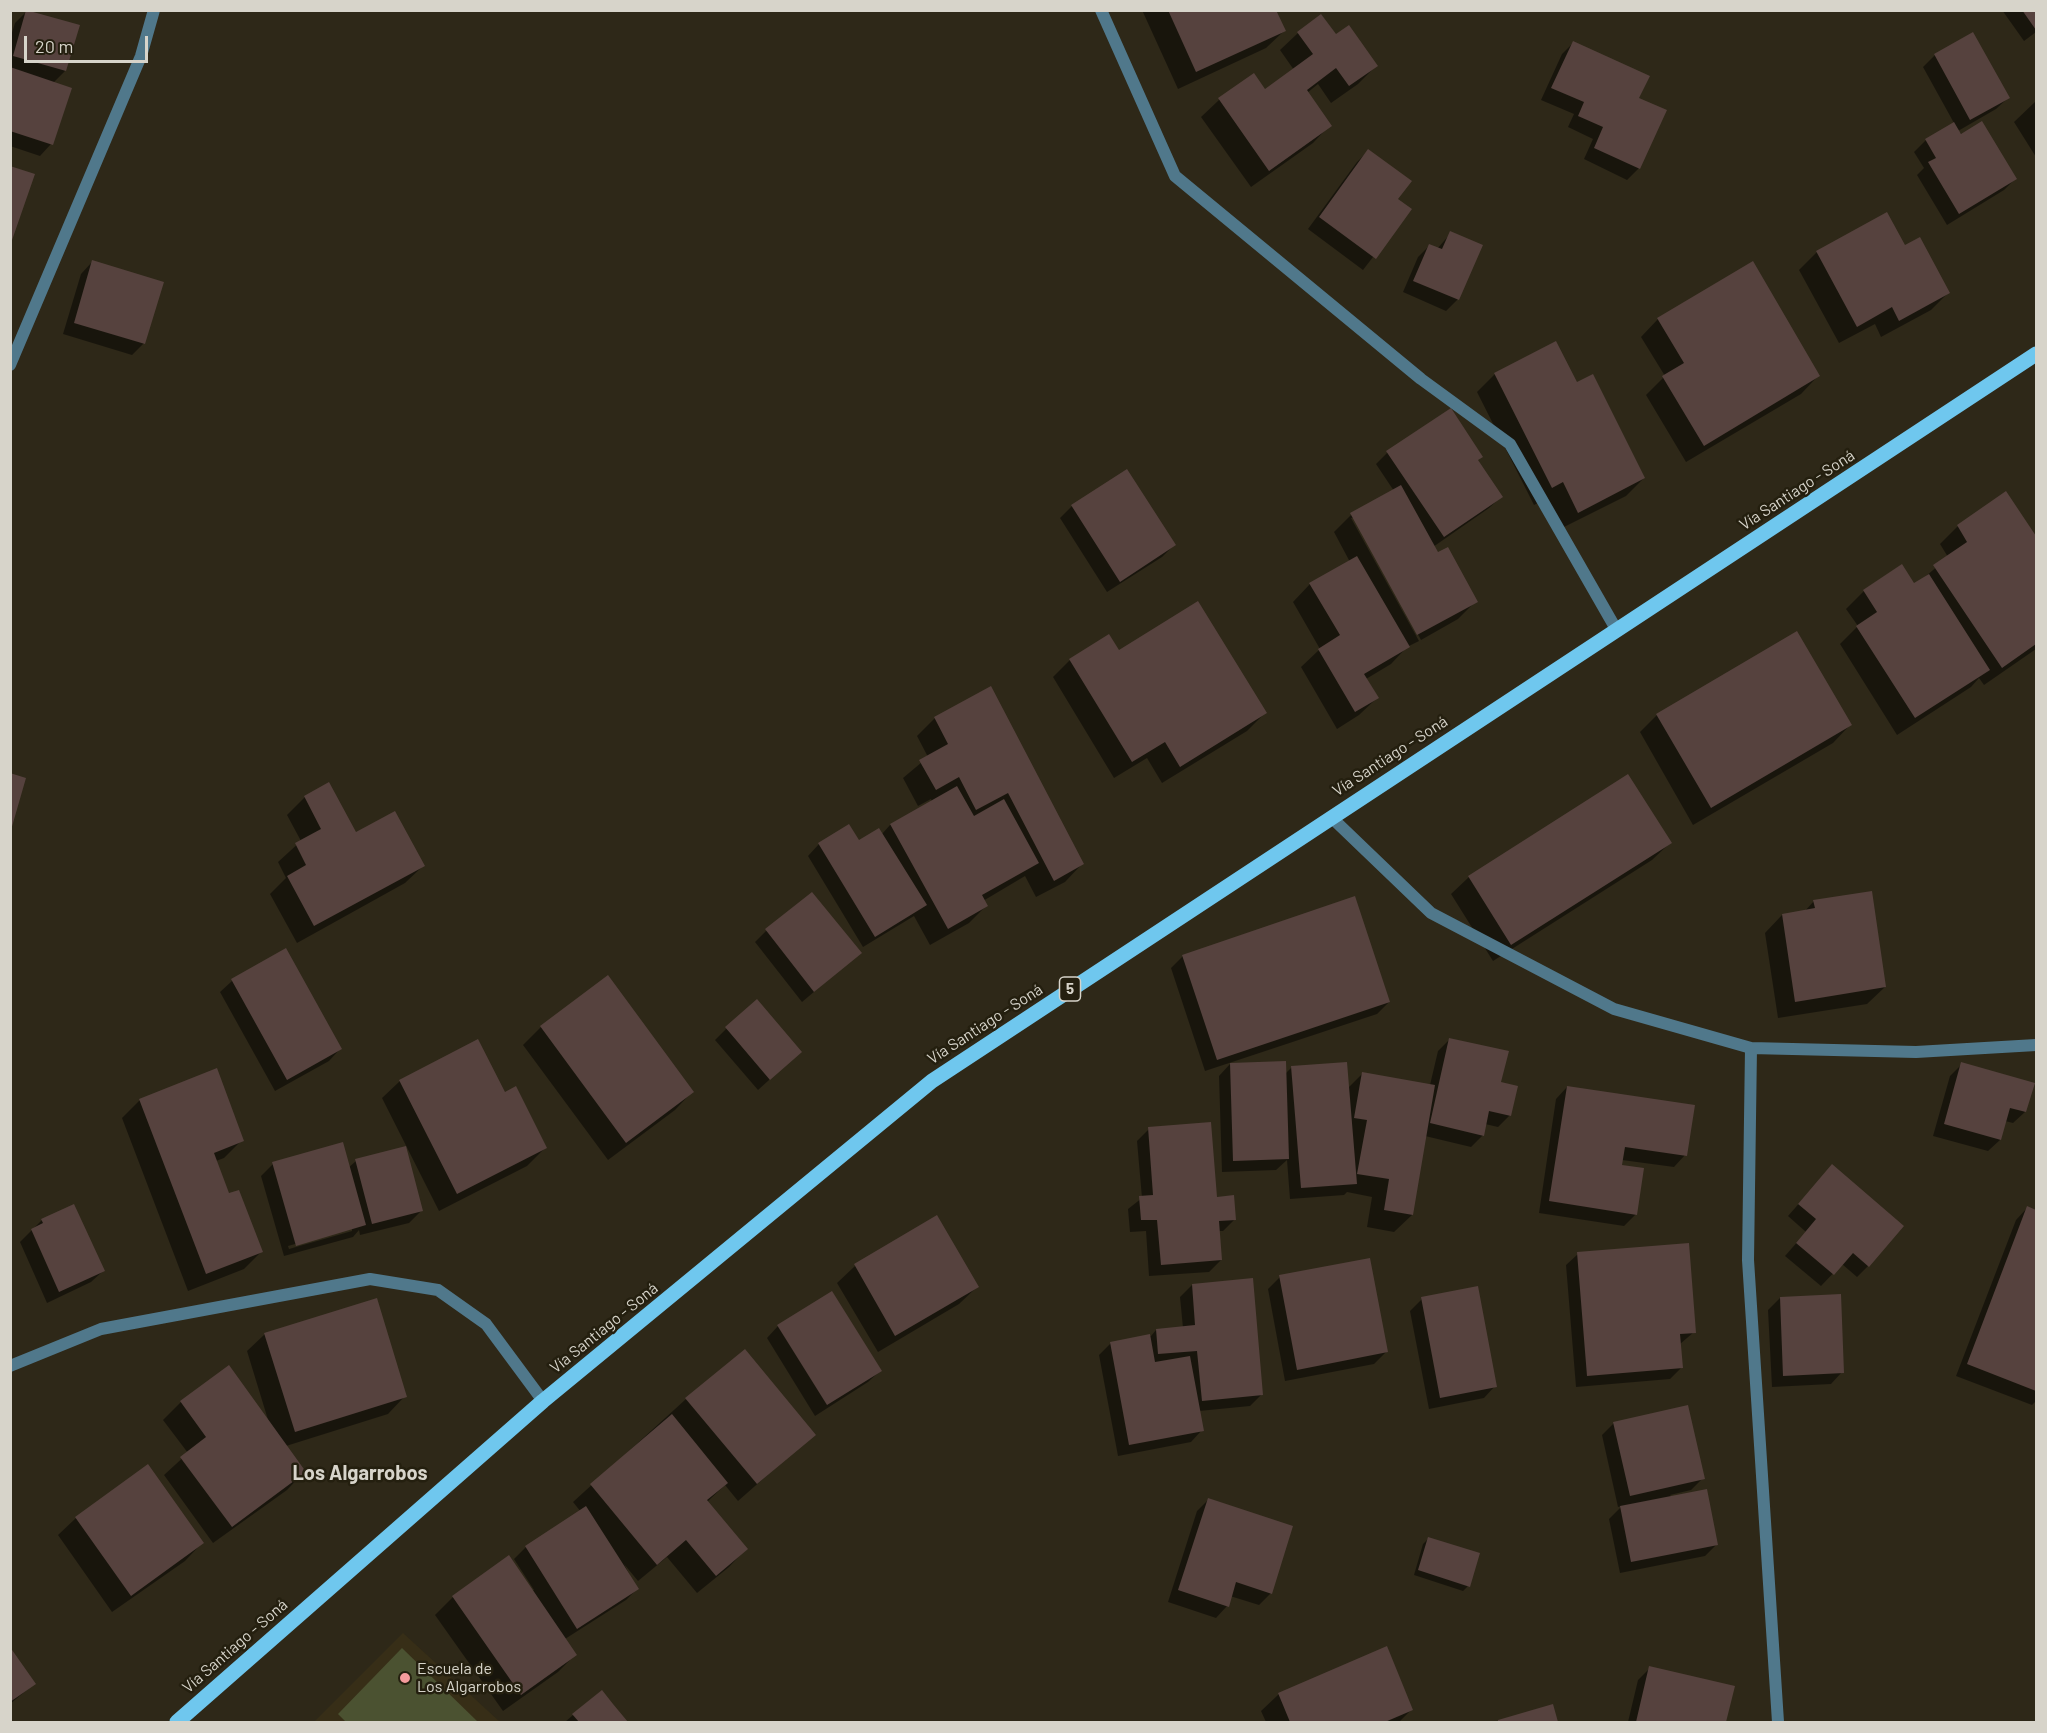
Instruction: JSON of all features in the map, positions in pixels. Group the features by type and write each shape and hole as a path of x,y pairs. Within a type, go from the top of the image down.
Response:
{"main road":[{"name":"Vía Santiago - Soná","path":"177,1722 543,1401 932,1081 2037,354"}],"street":[{"path":"10,365 141,56 154,10"},
{"path":"1101,10 1175,176 1421,379 1510,444 1616,629"},
{"path":"1331,817 1431,913 1614,1009 1751,1048 1916,1052 2037,1045"},
{"path":"1751,1048 1748,1260 1778,1722"},
{"path":"10,1366 101,1329 370,1279 438,1290 486,1324 543,1401"}],"shaded area":[{"name":"Escuela de Los Algarrobos","path":"403,1633 500,1722 314,1722"}],"green space":[{"name":"Escuela de Los Algarrobos","path":"402,1648 478,1722 346,1722 338,1714"}],"building":[{"path":"26,10 80,25 66,71 13,56"},
{"path":"1168,10 1276,10 1286,31 1196,72"},
{"path":"2022,10 2036,10 2036,30"},
{"path":"1321,14 1336,34 1349,25 1378,66 1349,86 1336,68 1307,90 1332,126 1269,171 1218,98 1254,73 1265,89 1313,54 1297,32"},
{"path":"1973,32 2010,98 1970,120 1934,54"},
{"path":"1573,41 1650,76 1639,98 1667,110 1640,169 1594,148 1603,127 1578,116 1584,102 1551,88"},
{"path":"10,67 72,88 53,145 10,131"},
{"path":"1982,121 2017,179 1959,214 1928,162 1936,158 1925,139 1954,122 1961,134"},
{"path":"1368,149 1412,181 1398,199 1412,209 1376,259 1319,217"},
{"path":"10,166 35,174 11,243 10,243"},
{"path":"1887,212 1905,245 1920,237 1950,293 1899,321 1892,307 1857,327 1816,251"},
{"path":"1450,231 1483,245 1459,300 1413,281 1429,244 1442,249"},
{"path":"92,260 164,282 145,344 74,323"},
{"path":"1753,261 1820,376 1704,446 1662,376 1684,363 1657,318"},
{"path":"1556,341 1577,382 1593,374 1645,478 1578,513 1563,482 1552,488 1494,373"},
{"path":"1451,408 1483,457 1478,460 1503,497 1444,537 1386,451"},
{"path":"1127,469 1176,545 1120,582 1071,505"},
{"path":"1401,485 1438,552 1448,547 1478,602 1417,635 1350,513"},
{"path":"2006,491 2036,536 2036,644 2002,668 1933,565 1967,542 1957,525"},
{"path":"1357,556 1410,647 1364,674 1379,698 1355,712 1318,649 1340,635 1309,583"},
{"path":"1902,564 1914,583 1929,574 1990,670 1915,718 1856,626 1877,612 1863,590"},
{"path":"1198,601 1267,713 1180,767 1165,742 1132,762 1069,659 1109,634 1119,650"},
{"path":"1797,631 1852,725 1711,808 1656,714"},
{"path":"991,686 1084,864 1054,881 1008,793 976,810 959,777 936,790 919,760 948,744 934,717"},
{"path":"10,773 26,778 11,830 10,830"},
{"path":"1628,774 1672,843 1511,945 1468,876"},
{"path":"329,782 356,832 395,811 425,866 314,926 287,876 306,865 295,843 321,829 304,796"},
{"path":"957,786 974,816 1004,799 1039,863 982,895 988,906 948,929 890,824"},
{"path":"849,824 859,840 879,828 927,905 875,937 818,843"},
{"path":"1872,891 1886,987 1795,1002 1782,914 1815,908 1813,900"},
{"path":"812,892 862,953 814,992 765,929"},
{"path":"1355,896 1390,1002 1217,1060 1182,955"},
{"path":"286,948 342,1049 287,1080 231,979"},
{"path":"608,975 694,1092 626,1143 540,1026"},
{"path":"757,999 802,1052 770,1080 725,1027"},
{"path":"1449,1038 1509,1051 1501,1082 1518,1086 1511,1116 1489,1111 1484,1136 1430,1123"},
{"path":"478,1039 505,1092 516,1086 547,1148 457,1194 399,1080"},
{"path":"1286,1061 1289,1159 1233,1161 1230,1063"},
{"path":"1347,1062 1357,1184 1301,1188 1291,1066"},
{"path":"1961,1062 2035,1083 2026,1112 2010,1108 2001,1140 1944,1124"},
{"path":"217,1068 244,1141 214,1153 229,1193 239,1190 263,1252 206,1274 139,1099"},
{"path":"1362,1072 1435,1085 1413,1215 1384,1210 1389,1179 1357,1174 1367,1120 1354,1118"},
{"path":"1567,1086 1695,1105 1687,1156 1625,1147 1622,1165 1644,1168 1637,1215 1549,1201"},
{"path":"1211,1122 1217,1197 1234,1195 1236,1220 1219,1221 1222,1260 1161,1265 1157,1220 1141,1220 1139,1196 1153,1195 1148,1127"},
{"path":"343,1142 366,1225 296,1246 272,1162"},
{"path":"406,1146 423,1211 372,1224 355,1159"},
{"path":"1832,1164 1904,1226 1869,1267 1853,1253 1834,1275 1796,1243 1816,1219 1798,1204"},
{"path":"74,1204 105,1271 59,1292 31,1229 43,1223 41,1219"},
{"path":"2027,1206 2036,1210 2036,1391 1967,1364"},
{"path":"937,1215 979,1287 895,1336 854,1264"},
{"path":"1689,1243 1696,1333 1680,1334 1683,1368 1587,1376 1577,1252"},
{"path":"1370,1258 1388,1352 1297,1370 1279,1275"},
{"path":"1253,1278 1263,1395 1202,1401 1197,1351 1158,1354 1156,1329 1195,1325 1192,1284"},
{"path":"1478,1286 1497,1387 1440,1398 1421,1297"},
{"path":"832,1291 882,1371 827,1405 777,1325"},
{"path":"1841,1294 1844,1373 1783,1376 1780,1297"},
{"path":"377,1298 407,1397 295,1432 264,1333"},
{"path":"1150,1334 1155,1362 1190,1356 1204,1431 1129,1445 1110,1342"},
{"path":"745,1349 816,1435 757,1484 685,1398"},
{"path":"229,1365 306,1472 232,1527 180,1457 206,1437 180,1401"},
{"path":"1688,1405 1705,1479 1630,1496 1613,1422"},
{"path":"672,1414 728,1483 707,1500 748,1549 716,1576 686,1540 657,1565 590,1484"},
{"path":"148,1464 204,1543 131,1596 75,1517"},
{"path":"1707,1489 1718,1545 1631,1562 1620,1506"},
{"path":"1208,1498 1293,1526 1272,1594 1236,1582 1229,1607 1178,1590"},
{"path":"586,1506 639,1589 577,1629 525,1546"},
{"path":"1428,1537 1480,1553 1470,1587 1418,1570"},
{"path":"509,1555 577,1655 521,1695 452,1596"},
{"path":"1387,1646 1413,1710 1385,1722 1290,1722 1278,1693"},
{"path":"10,1647 36,1684 10,1702"},
{"path":"1649,1666 1735,1686 1726,1722 1636,1722"},
{"path":"602,1690 628,1722 579,1722 572,1714"},
{"path":"1553,1704 1558,1722 1498,1722 1498,1720"}],"place":[{"name":"Escuela de Los Algarrobos","path":"405,1678"}],"district":[{"name":"Los Algarrobos","path":"360,1473"}]}
